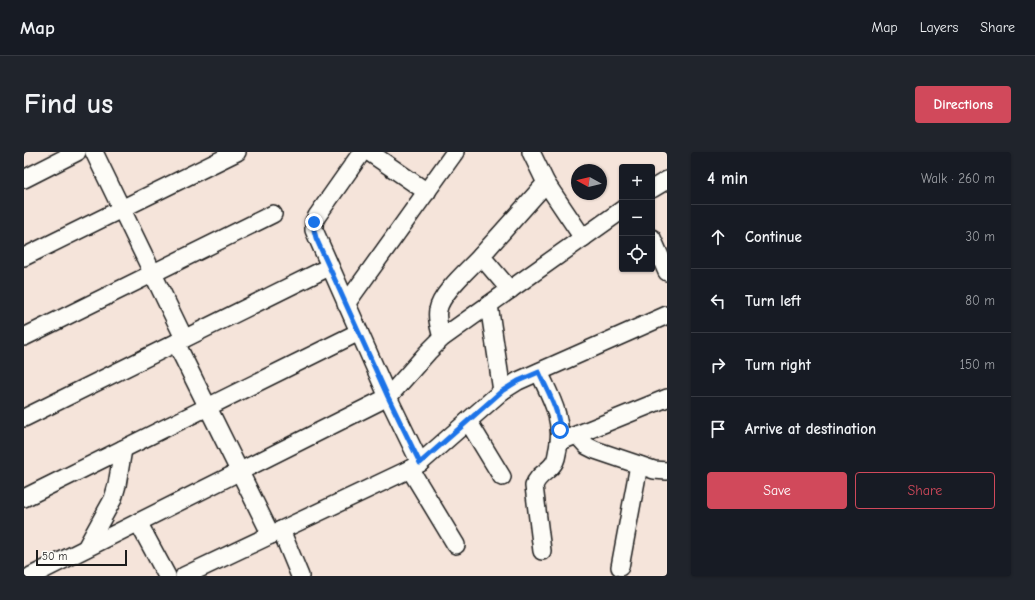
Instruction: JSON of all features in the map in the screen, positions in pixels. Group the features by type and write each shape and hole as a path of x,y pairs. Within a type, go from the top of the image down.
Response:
{"street":[{"path":"24,179 77,152"},
{"path":"94,152 154,273 207,407 239,471 276,532 300,576"},
{"path":"24,257 236,152"},
{"path":"362,152 317,216 314,222 314,230 316,238 388,397 415,466 456,545"},
{"path":"369,152 426,192"},
{"path":"346,304 455,152"},
{"path":"531,152 546,183 583,238"},
{"path":"655,187 667,180"},
{"path":"442,338 437,319 441,301 447,292 546,183"},
{"path":"40,574 86,548 388,397 442,338 619,212"},
{"path":"24,337 273,214"},
{"path":"655,245 667,272"},
{"path":"481,256 510,290"},
{"path":"24,418 329,267"},
{"path":"489,305 502,391"},
{"path":"184,576 415,466 502,391 518,381 667,316"},
{"path":"24,498 358,332"},
{"path":"539,372 557,413 559,422 559,442 556,460 551,468 539,476 534,486 542,551"},
{"path":"559,442 667,398"},
{"path":"468,421 502,477"},
{"path":"577,435 587,446 595,450 654,470 666,472"},
{"path":"86,548 113,499 123,449"},
{"path":"620,567 639,465"},
{"path":"138,522 167,576"}],"route":[{"path":"314,222 316,238 388,397 420,463 502,391 518,381 539,372 557,413 560,430"}]}
